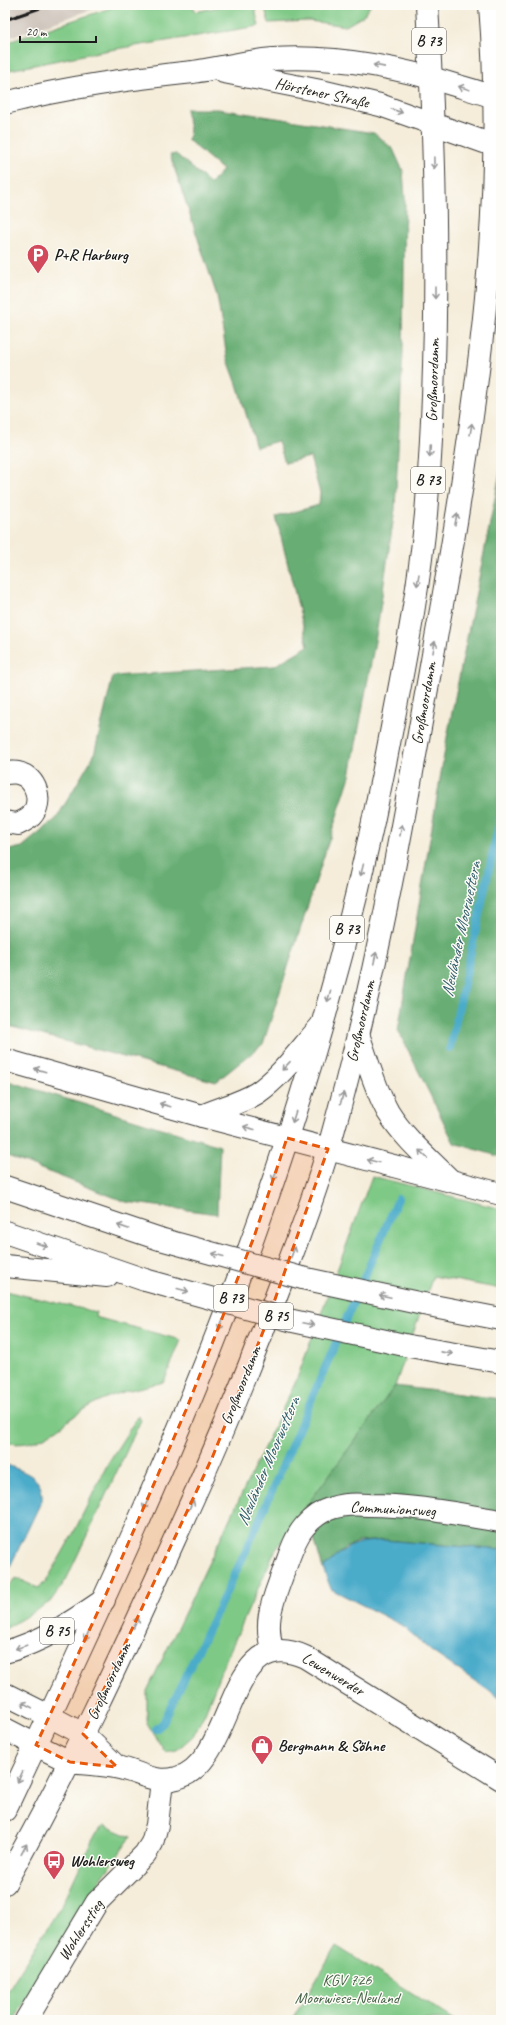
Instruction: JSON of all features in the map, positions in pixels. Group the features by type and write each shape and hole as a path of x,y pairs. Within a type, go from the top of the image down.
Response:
{"main road":[{"name":"B 73","path":"427,5 431,77"},
{"name":"B 73","path":"490,5 494,34 499,99"},
{"name":"Hörstener Straße","path":"5,102 53,91 138,77 209,70 272,59 322,58 378,65 431,77 499,99"},
{"name":"Hörstener Straße","path":"209,70 321,91 380,105 499,147"},
{"name":"Großmoordamm","path":"5,1810 104,1600 186,1410 254,1237 287,1138 321,1026 372,832 401,679 421,560 430,448 435,310 431,77"},
{"name":"Großmoordamm","path":"5,1883 70,1762 212,1458 267,1322 305,1220 328,1149 359,1037 400,840 477,394 495,243 499,147 499,99"},
{"path":"5,773 17,772 28,778 36,788 37,804 31,816 18,824 5,822"},
{"path":"202,1116 255,1094 286,1066 321,1026"},
{"path":"359,1037 377,1087 389,1113 410,1141 451,1181"},
{"path":"5,1060 202,1116 501,1194"},
{"path":"5,1187 160,1239 302,1278 501,1319"},
{"name":"B 75","path":"5,1232 145,1280 293,1321 409,1346 501,1362"},
{"name":"B 75","path":"5,1266 145,1280"},
{"name":"Communionsweg","path":"273,1652 268,1639 267,1624 271,1606 294,1544 304,1527 318,1515 333,1507 353,1504 426,1509 501,1521"},
{"name":"B 75","path":"5,1652 22,1647 48,1636 104,1600"},
{"path":"5,1729 70,1762 117,1767 147,1778 162,1780 177,1778 192,1772 200,1763 220,1732 234,1694 242,1680 252,1666 262,1657 273,1652"},
{"name":"Lewenwerder","path":"273,1652 295,1652 306,1656 501,1779"},
{"path":"5,1694 83,1734 117,1767"},
{"name":"Wohlersstieg","path":"26,2020 97,1902 145,1854 152,1844 157,1825 162,1780"}],"highlighted area":[{"path":"287,1138 328,1149 267,1322 212,1458 83,1734 117,1767 70,1762 36,1745 107,1592 186,1410 254,1237"}],"shaded area":[{"path":"5,5 106,5 5,39"}],"green space":[{"path":"119,5 193,5 195,12 227,5 254,5 259,26 98,52 5,71 5,43"},
{"path":"264,5 371,5 363,16 346,26 309,21 269,23"},
{"path":"186,109 218,109 374,133 393,149 403,171 405,197 403,352 395,509 376,636 350,776 263,1044 216,1082 5,1025 5,851 22,847 56,819 94,755 113,676 274,666 308,646 276,517 319,505 320,493 310,457 285,463 278,441 256,447 237,384 227,357 217,296 170,155 176,154 211,184 223,170 188,140 190,130"},
{"path":"501,468 501,1157 454,1143 398,1030 447,737"},
{"path":"5,1080 220,1146 217,1214 126,1202 5,1155"},
{"path":"372,1176 501,1209 501,1289 433,1276 395,1386 275,1551 224,1664 205,1713 193,1736 177,1750 165,1752 147,1723 147,1691 296,1381"},
{"path":"5,1291 96,1312 95,1317 181,1340 164,1382 126,1391 100,1401 86,1408 49,1434 39,1439 28,1443 17,1444 5,1442"},
{"path":"395,1386 501,1399 501,1550 384,1540 358,1542 345,1548 323,1569 305,1508"},
{"path":"138,1416 141,1420 66,1580 50,1602 5,1629 5,1590 16,1578 38,1588 46,1582 74,1532 108,1463"},
{"path":"104,1825 131,1837 97,1885 14,2020 5,2020 5,1995 64,1901 93,1838"},
{"name":"KGV 726 Moorwiese-Neuland","path":"336,1946 455,2020 292,2020"}],"water":[{"path":"5,1464 26,1473 36,1480 40,1485 42,1500 5,1577"},
{"path":"384,1540 501,1550 501,1699 431,1651 403,1626 331,1589 323,1568 344,1550 356,1544"}],"waterway":[{"name":"Neuländer Moorwettern","path":"450,1048 501,815"},
{"name":"Neuländer Moorwettern","path":"156,1729 163,1723 245,1553 398,1199"}],"railway":[{"path":"5,20 49,5"}],"place":[{"name":"P+R Harburg","path":"38,274"},
{"name":"Bergmann & Söhne","path":"262,1766"},
{"name":"Wohlersweg","path":"54,1880"}]}
